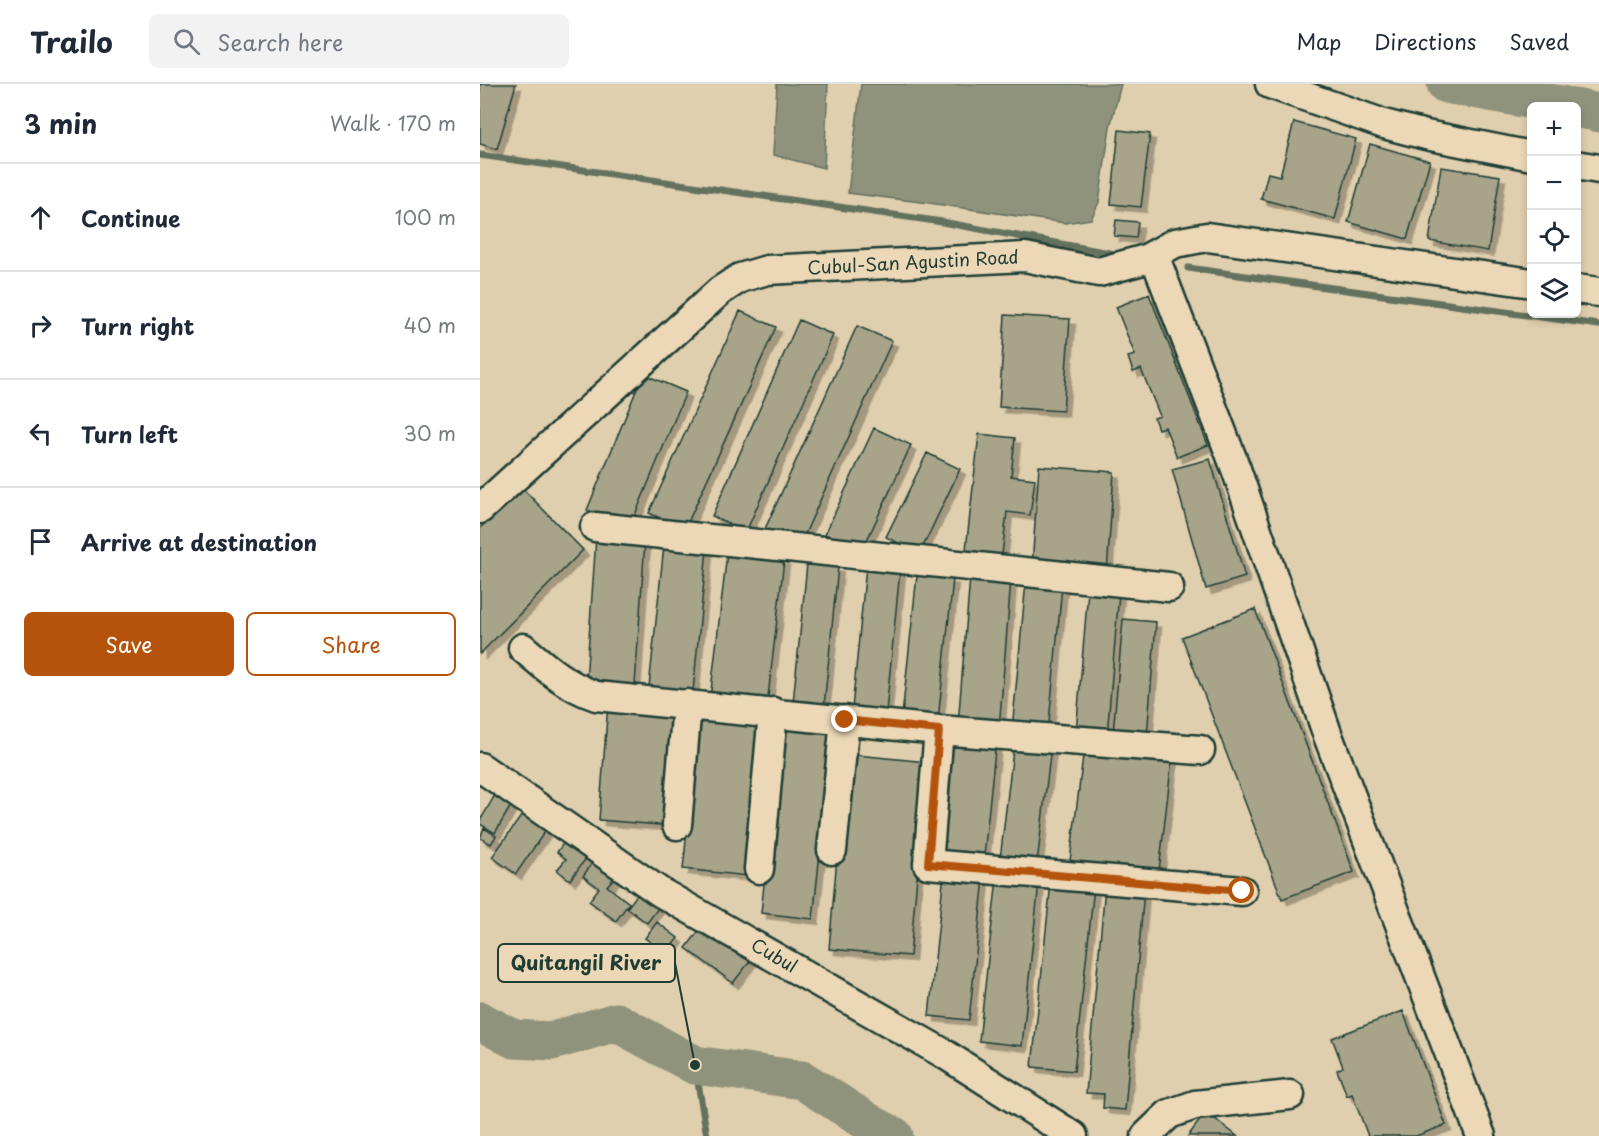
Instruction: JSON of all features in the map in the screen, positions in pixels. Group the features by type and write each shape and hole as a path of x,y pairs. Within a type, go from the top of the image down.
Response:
{"street":[{"path":"1270,84 1394,127 1527,155"},
{"path":"1581,166 1599,169"},
{"name":"Cubul-San Agustin Road","path":"480,509 720,291 740,278 767,270 1025,257 1099,272 1146,259 1176,243 1207,237 1527,282"},
{"path":"1154,255 1236,469 1328,736 1481,1136"},
{"path":"1581,290 1599,292"},
{"path":"595,527 1169,587"},
{"path":"523,648 576,689 596,696 939,730 1200,750"},
{"path":"676,825 687,704"},
{"path":"759,869 773,712"},
{"path":"832,850 845,720"},
{"path":"939,730 928,864 1242,891"},
{"name":"Cubul","path":"480,767 660,892 943,1053 1073,1136"},
{"path":"1146,1136 1169,1114 1195,1105 1290,1095"}],"shaded area":[{"path":"777,84 828,84 824,168 773,155"},
{"path":"861,84 1121,84 1110,127 1099,202 1091,219 1065,223 848,193"}],"building":[{"path":"480,84 516,84 497,149 480,144"},
{"path":"1294,122 1356,139 1335,219 1261,199 1268,173 1280,176"},
{"path":"1119,130 1150,134 1141,207 1111,204"},
{"path":"1370,144 1430,161 1407,239 1348,222"},
{"path":"1441,167 1500,176 1488,251 1429,241"},
{"path":"1116,220 1138,222 1136,238 1114,236"},
{"path":"1149,294 1208,445 1177,457 1165,427 1158,429 1154,418 1160,416 1141,369 1133,372 1128,357 1135,355 1116,307"},
{"path":"740,311 776,327 685,529 649,513"},
{"path":"1005,315 1070,319 1063,411 999,407"},
{"path":"799,320 833,335 746,532 712,516"},
{"path":"857,326 892,341 800,545 765,529"},
{"path":"643,374 686,392 630,527 587,510"},
{"path":"874,428 911,445 862,551 825,534"},
{"path":"979,434 1015,438 1011,476 1035,479 1030,515 1007,512 1001,563 965,558"},
{"path":"927,453 960,469 920,553 886,537"},
{"path":"1210,459 1245,577 1206,589 1172,469"},
{"path":"1039,466 1114,472 1107,572 1032,566"},
{"path":"521,487 583,550 480,654 480,528"},
{"path":"596,538 645,541 635,685 586,681"},
{"path":"664,545 707,550 693,692 649,687"},
{"path":"727,553 784,560 767,705 710,699"},
{"path":"807,564 838,567 824,706 793,703"},
{"path":"866,567 900,570 886,712 852,709"},
{"path":"917,575 953,579 938,720 902,716"},
{"path":"970,577 1011,580 999,729 958,725"},
{"path":"1026,582 1062,586 1048,733 1012,730"},
{"path":"1088,590 1119,593 1107,736 1076,733"},
{"path":"1255,609 1354,872 1282,899 1182,637"},
{"path":"1123,619 1156,622 1147,737 1113,734"},
{"path":"608,704 681,710 672,826 599,820"},
{"path":"699,717 764,724 748,876 683,869"},
{"path":"781,723 833,729 813,919 761,913"},
{"path":"954,737 996,741 983,866 942,862"},
{"path":"1014,742 1051,747 1036,872 999,868"},
{"path":"1084,748 1172,759 1158,880 1069,869"},
{"path":"846,754 927,762 910,956 829,949"},
{"path":"495,795 512,804 495,833 480,824 480,821"},
{"path":"529,805 552,821 516,874 492,857"},
{"path":"484,828 496,836 491,844 480,838"},
{"path":"568,837 590,853 570,880 557,870 566,859 557,852"},
{"path":"593,862 614,878 607,886 629,903 616,921 589,901 599,888 583,876"},
{"path":"944,873 984,878 969,1020 929,1016"},
{"path":"997,878 1039,882 1022,1046 979,1041"},
{"path":"1051,882 1094,887 1074,1071 1032,1067"},
{"path":"1105,887 1144,890 1125,1110 1103,1108 1104,1094 1086,1093"},
{"path":"639,892 659,907 647,923 627,908"},
{"path":"706,921 754,956 733,983 686,948"},
{"path":"657,922 678,938 666,954 645,938"},
{"path":"1403,1011 1446,1125 1416,1136 1368,1136 1352,1094 1347,1096 1337,1070 1343,1067 1332,1038"},
{"path":"1206,1112 1237,1136 1188,1136"}],"waterway":[{"path":"1446,84 1544,102"},
{"path":"1581,109 1599,113"},
{"path":"480,155 942,222 1120,255"},
{"path":"1188,268 1599,325"},
{"path":"480,1021 514,1039 552,1041 616,1022 695,1065 802,1080 894,1136"},
{"path":"695,1065 707,1136"}],"place":[{"name":"Quitangil River","path":"695,1065"}],"route":[{"path":"845,720 939,730 928,864 1242,891"}]}
